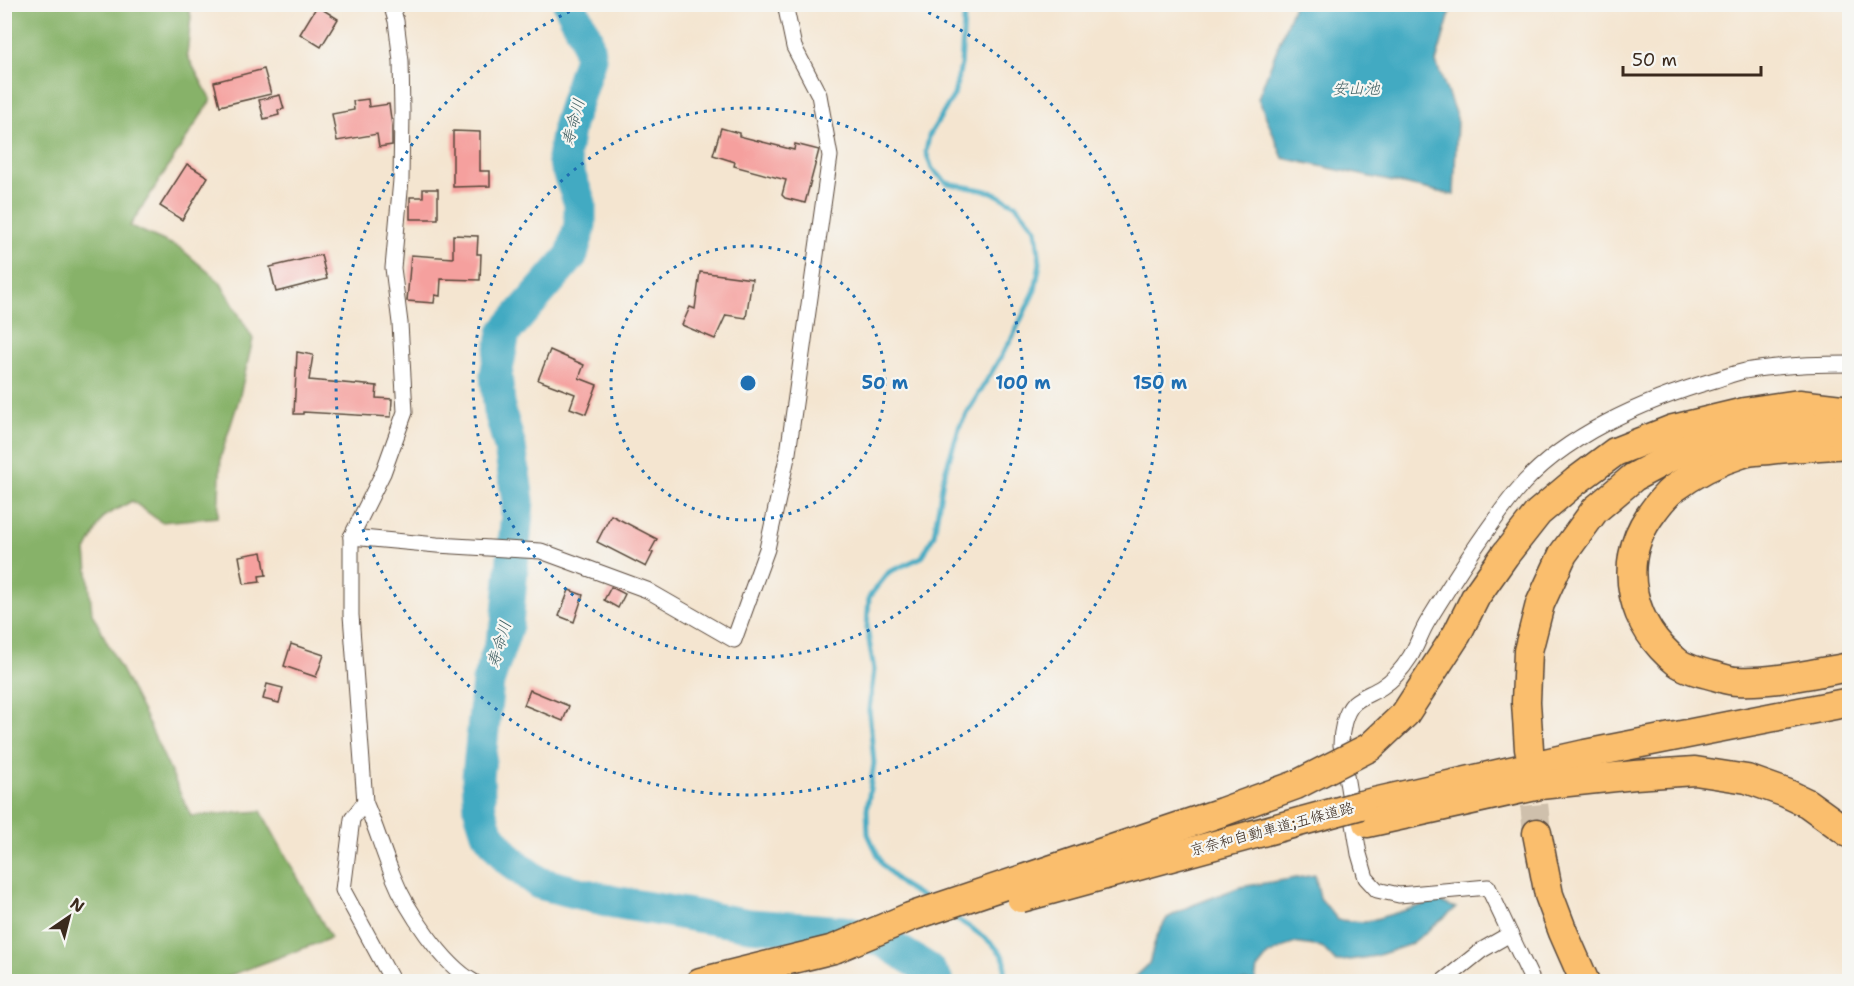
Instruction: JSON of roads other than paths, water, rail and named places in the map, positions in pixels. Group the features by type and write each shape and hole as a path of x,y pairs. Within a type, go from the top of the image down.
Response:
{"highway":[{"path":"834,949 910,917 1222,813 1296,785 1370,747 1404,714 1451,643 1476,596 1538,513 1615,452 1673,429 1744,412 1799,404 1850,410"},
{"path":"1673,429 1614,476 1572,519 1544,557 1523,603 1512,653 1508,701 1519,750 1526,702 1528,651 1539,604 1563,554 1595,510 1634,477 1689,448 1735,431 1803,426 1850,431"},
{"path":"1850,444 1790,447 1742,453 1698,473 1671,490 1643,525 1634,547 1631,577 1634,599 1640,616 1656,641 1678,663 1707,674 1736,681 1780,678 1850,667"},
{"name":"京奈和自動車道;五條道路","path":"700,981 834,949 1263,831 1364,814 1585,754 1850,702"},
{"path":"1364,814 1540,785 1695,771 1747,779 1786,793 1807,803 1850,834"},
{"path":"1571,981 1550,944 1535,896 1528,833 1563,932 1585,981"}],"street":[{"path":"392,4 401,61 402,112 401,180 393,268 400,322 405,412 383,473 351,537 351,615 365,802 394,878 407,904 442,956 474,981"},
{"path":"351,537 541,552 647,590 734,640 766,549 788,453 830,156 819,95 794,47 785,4"},
{"path":"1533,981 1488,887 1399,895 1377,890 1366,879 1359,854 1341,745 1341,736 1348,712 1354,703 1382,688 1396,675 1410,657 1448,588 1510,500 1545,464 1571,443 1595,428 1658,400 1693,386 1743,371 1800,365 1850,364"},
{"path":"365,802 352,819 344,890 393,981"},
{"path":"1442,981 1482,950 1510,934"}],"water":[{"name":"安山池","path":"1445,4 1451,10 1436,62 1457,118 1454,195 1283,158 1258,98 1294,5"},
{"path":"1315,875 1320,898 1338,920 1365,922 1437,901 1456,908 1411,944 1376,956 1336,962 1322,947 1293,943 1268,955 1257,969 1255,981 1124,981 1132,980 1149,964 1156,938 1167,918 1188,907 1240,887"}],"waterway":[{"name":"寿命川","path":"569,4 586,37 590,58 569,124 563,158 580,203 580,225 572,255 504,333 496,375 500,412 510,447 518,501 507,625 488,682 478,777 480,810 487,832 509,860 539,883 614,902 750,925 843,932 881,940 928,969 937,982"},
{"path":"927,900 901,884 882,864 868,834 867,809 874,763 869,710 874,670 867,628 869,597 889,572 922,557 934,535 943,479 960,425 1012,338 1035,290 1040,263 1036,229 1016,205 992,192 947,183 932,169 926,152 929,136 954,95 961,65 965,4"},
{"path":"950,915 982,936 1002,955 1005,962 1003,982"}],"tunnel":[{"path":"1530,763 1537,833"}]}
